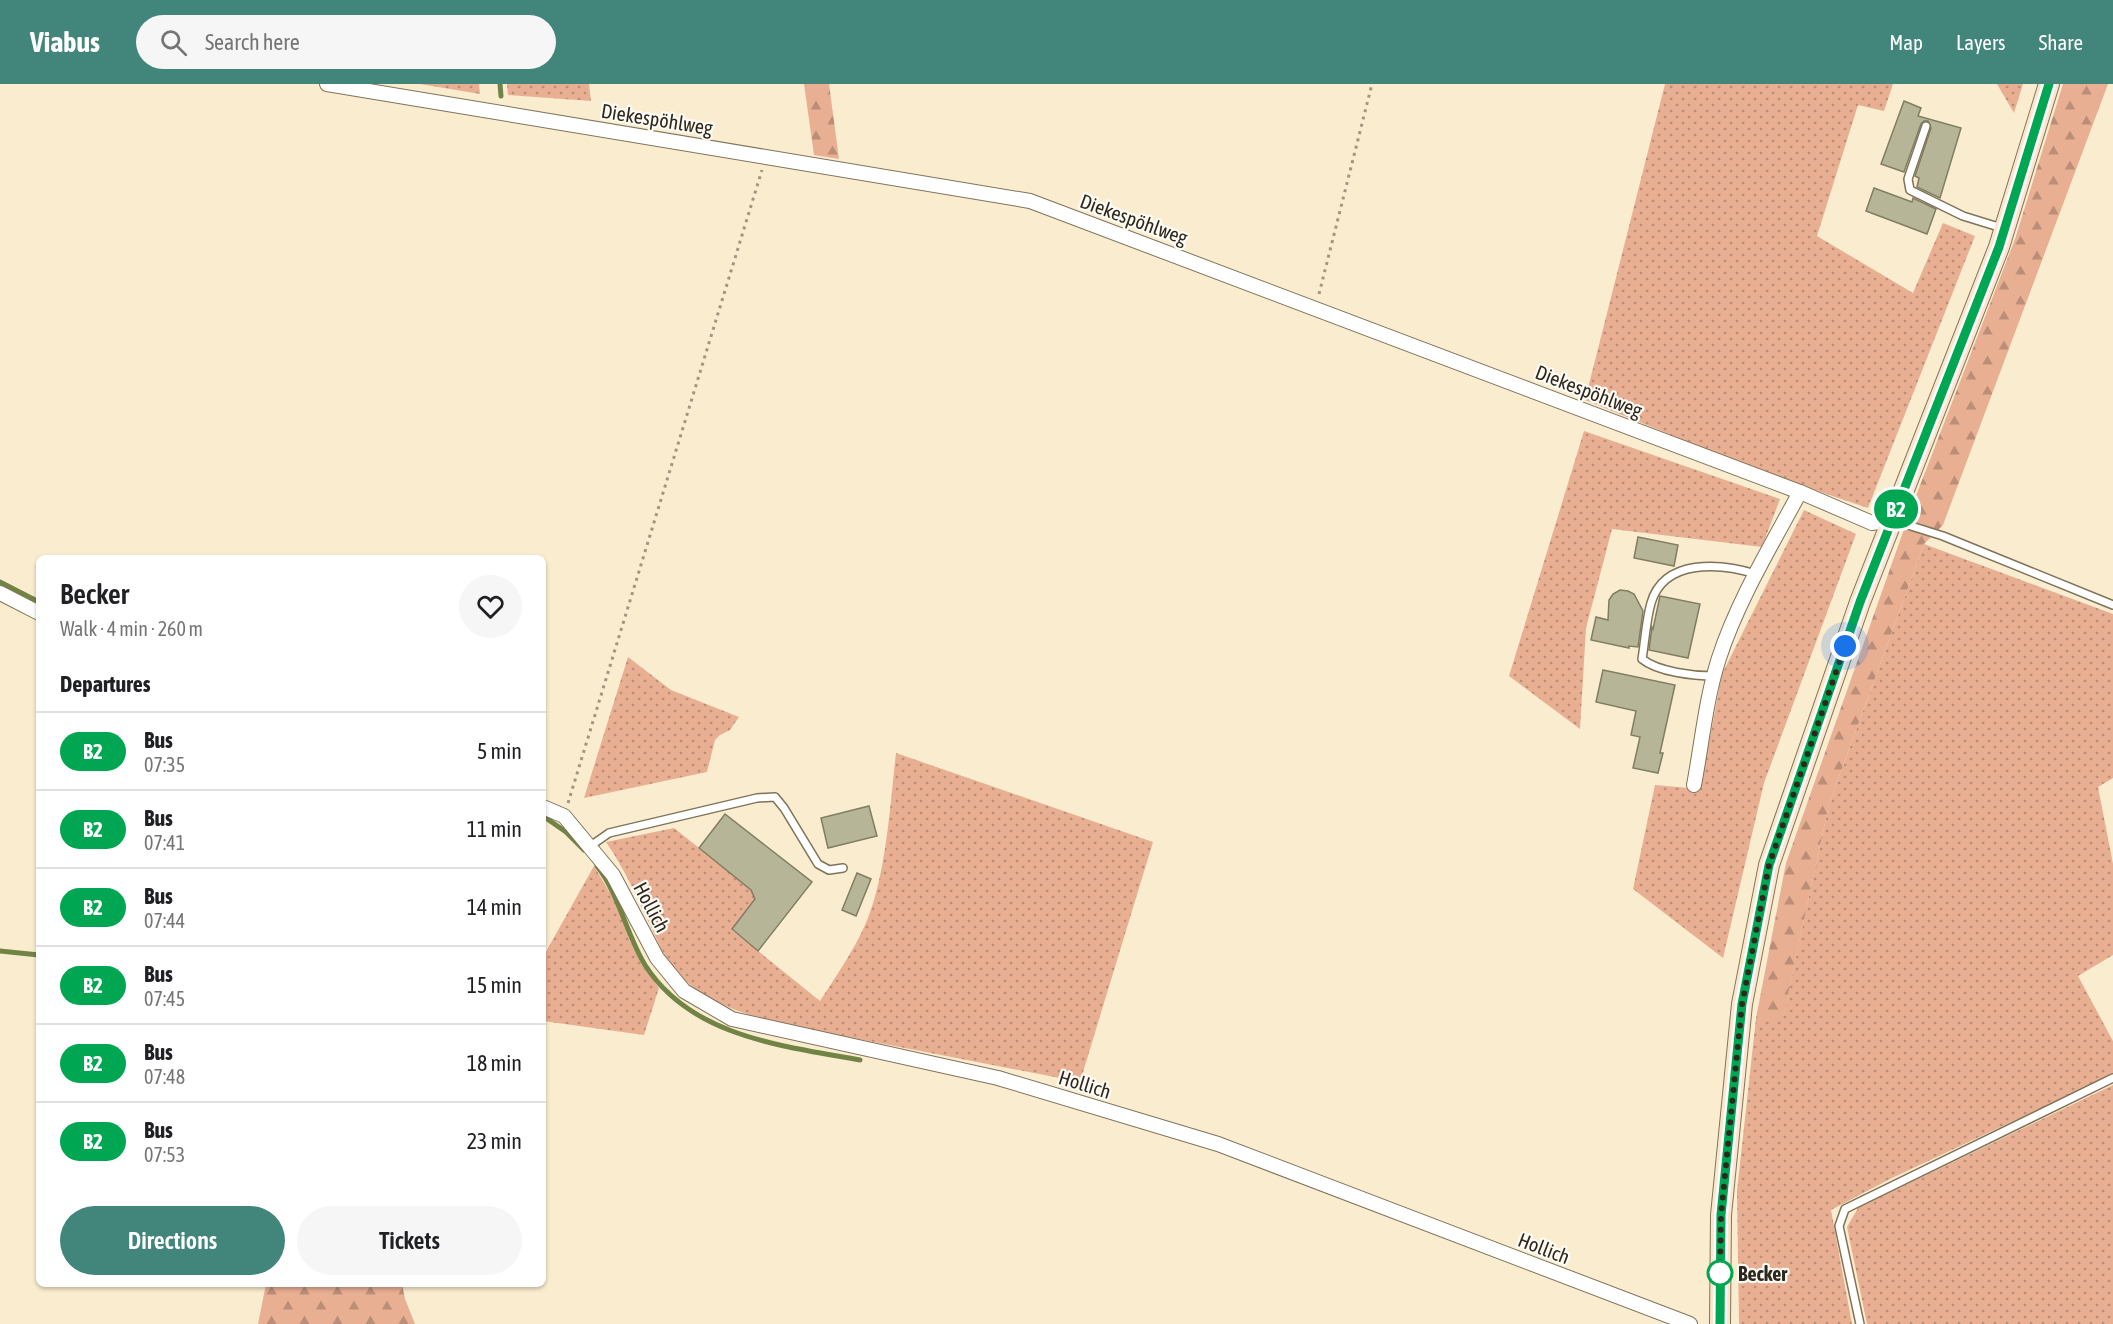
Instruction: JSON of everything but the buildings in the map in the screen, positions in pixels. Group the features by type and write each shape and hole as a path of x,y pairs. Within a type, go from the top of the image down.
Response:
{"main road":[{"path":"1720,1324 1721,1215 1742,1004 1769,865 1860,602 2004,229 2049,84"}],"street":[{"name":"Diekespöhlweg","path":"327,84 1030,201 1800,492 1872,523 1891,520"},
{"path":"1694,785 1714,676 1733,624 1756,574 1800,492"},
{"path":"0,593 36,611"},
{"name":"Hollich","path":"546,808 564,816 613,875 657,958 684,991 732,1019 998,1078 1218,1144 1690,1324"}],"lane":[{"path":"1926,126 1908,179 1910,190 1963,216 2004,229"},
{"path":"1891,520 1943,536 2113,605"},
{"path":"1714,676 1696,676 1649,664 1642,659 1651,602 1660,587 1673,573 1701,566 1736,568 1756,574"},
{"path":"590,846 609,833 758,798 775,797 818,864 829,870 843,868"},
{"path":"1860,1324 1839,1226 1845,1209 2113,1078"}],"path":[{"path":"1316,308 1372,84"},
{"path":"564,816 766,156"}],"green space":[{"path":"420,84 479,84 480,94"},
{"path":"507,84 589,84 591,101 508,95"},
{"path":"804,84 829,84 839,159 814,155"},
{"path":"1665,84 1893,84 1884,111 1858,105 1817,236 1913,293 1943,223 1975,236 1868,508 1770,475 1585,400"},
{"path":"1997,84 2023,84 2014,113"},
{"path":"2063,84 2108,84 1943,525 1924,544 1829,804 1782,1022 1756,1018 1786,863 1914,501 2015,239"},
{"path":"1584,431 1780,499 1762,547 1612,529 1586,628 1580,729 1509,676"},
{"path":"1804,510 1856,534 1764,783 1723,958 1633,889 1655,785 1700,789 1722,674"},
{"path":"1924,544 2113,614 2113,778 2098,787 2113,864 2113,955 2078,976 2113,1041 2113,1074 1890,1179 1831,1210 1852,1324 1739,1324 1737,1191 1756,1018 1782,1021 1829,804"},
{"path":"628,657 671,690 739,717 730,730 715,740 707,772 584,798"},
{"path":"896,753 1153,842 1080,1082 776,1023 709,998 686,981 672,966 606,842 674,828 758,895 732,930 820,1001 855,945 872,906 886,841"},
{"path":"594,866 616,903 642,965 659,988 644,1035 546,1021 546,952"},
{"path":"2113,1085 2113,1324 1867,1324 1847,1227 1858,1208"},
{"path":"265,1287 403,1287 415,1324 258,1324"}],"waterway":[{"path":"500,84 501,96"},
{"path":"0,582 36,600"},
{"path":"546,818 566,832 584,850"},
{"path":"597,866 612,890 645,965 664,989 687,1008 713,1023 770,1043 860,1060"},
{"path":"0,951 36,955"}],"bus line":[{"name":"B2","path":"1720,1324 1721,1215 1742,1004 1769,865 1860,602 1999,247 2049,84"}],"place":[{"name":"Becker","path":"1720,1273"}],"route":[{"path":"1720,1273 1721,1215 1742,1004 1769,865 1845,646"}]}
